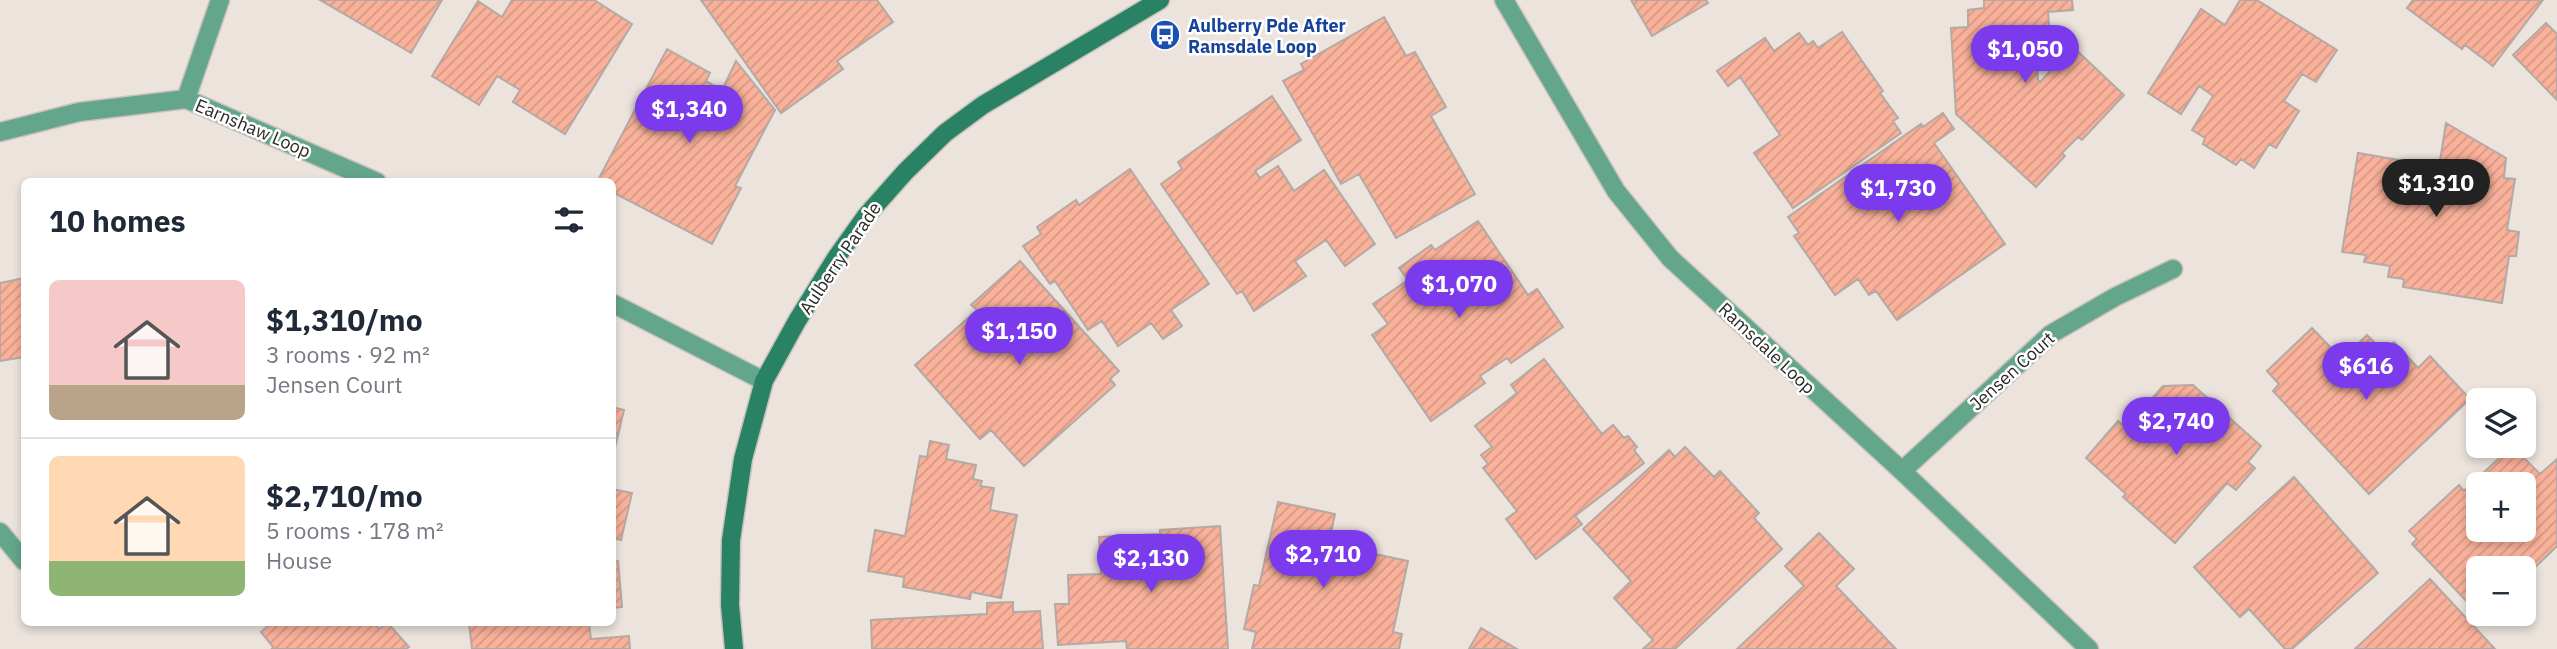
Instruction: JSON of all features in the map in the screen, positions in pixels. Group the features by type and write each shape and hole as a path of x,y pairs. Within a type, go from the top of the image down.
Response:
{"main road":[{"name":"Aulberry Parade","path":"734,649 730,605 731,540 744,459 764,382 836,258 866,215 945,133 982,105 1160,0"}],"street":[{"path":"186,99 220,0"},
{"name":"Ramsdale Loop","path":"1504,0 1616,191 1670,258 1902,471 2089,649"},
{"name":"Earnshaw Loop","path":"0,132 79,111 186,99 368,178"},
{"name":"Jensen Court","path":"1902,471 2051,334 2115,297 2173,269"},
{"path":"616,305 764,382"},
{"path":"0,532 21,557"}],"building":[{"path":"320,0 442,0 411,53"},
{"path":"512,0 594,0 632,24 565,134 513,102 520,90 497,76 479,105 432,76 478,1 502,17"},
{"path":"701,0 877,0 893,22 837,61 843,69 781,113"},
{"path":"1631,0 1706,0 1708,3 1652,36"},
{"path":"1984,0 2072,0 2073,10 2048,12 2052,67 2037,68 2038,80 2040,82 2073,47 2124,95 2082,140 2078,137 2062,153 2065,156 2036,187 1956,114 1951,28 1968,27 1968,10 1984,8"},
{"path":"2240,0 2257,0 2337,50 2316,82 2302,74 2284,101 2299,111 2276,148 2269,144 2254,168 2241,159 2236,165 2203,144 2205,138 2192,130 2213,96 2199,86 2181,114 2148,93 2201,9 2225,25"},
{"path":"2413,0 2543,0 2493,66 2465,45 2462,49 2407,8"},
{"path":"1384,17 1406,56 1415,52 1446,107 1431,116 1475,194 1396,238 1359,174 1341,184 1283,81 1304,70 1301,64"},
{"path":"2546,23 2557,34 2557,100 2513,55"},
{"path":"1842,32 1883,91 1880,93 1898,118 1893,121 1901,133 1793,208 1754,153 1780,135 1740,77 1728,86 1717,71 1765,38 1774,51 1799,33 1808,45 1813,41 1818,48"},
{"path":"667,49 710,73 706,81 722,90 736,61 775,110 735,186 741,188 712,244 616,194 616,178 599,178"},
{"path":"1272,96 1301,140 1255,171 1260,178 1278,166 1294,191 1324,170 1375,244 1345,266 1326,240 1295,261 1306,276 1254,311 1242,291 1237,294 1161,184 1182,169 1178,162"},
{"path":"1943,113 1954,129 1934,143 2005,244 1897,320 1876,291 1869,295 1858,279 1835,295 1794,236 1799,233 1788,217 1921,124 1923,127"},
{"path":"2446,123 2506,158 2504,178 2515,179 2507,230 2519,232 2516,256 2509,256 2502,303 2403,287 2404,279 2388,277 2390,266 2364,262 2366,255 2342,252 2358,153 2439,167"},
{"path":"1130,169 1209,284 1171,310 1182,326 1163,339 1151,323 1118,346 1102,321 1088,330 1055,281 1050,284 1023,246 1041,234 1037,227 1076,200 1079,205"},
{"path":"1478,221 1528,295 1537,289 1563,327 1511,363 1507,358 1480,376 1485,383 1431,421 1372,335 1388,324 1373,304 1408,280 1399,268 1431,245 1435,250"},
{"path":"1020,261 1119,371 1110,379 1115,385 1024,466 991,430 980,439 915,365 977,310 971,305"},
{"path":"21,279 21,358 0,361 0,283"},
{"path":"2312,328 2333,350 2351,351 2367,335 2384,352 2394,342 2418,368 2430,356 2466,395 2466,403 2369,494 2273,391 2279,384 2267,371"},
{"path":"1544,359 1602,434 1613,425 1624,438 1628,436 1637,447 1634,450 1644,463 1575,516 1582,524 1536,559 1506,519 1517,511 1483,468 1488,464 1481,455 1492,447 1475,426 1517,393 1511,385"},
{"path":"2193,385 2261,446 2248,462 2255,468 2236,490 2227,483 2175,543 2123,497 2126,494 2086,458 2118,421 2126,428 2163,386"},
{"path":"616,408 624,410 616,443"},
{"path":"930,441 949,445 946,459 976,465 973,479 982,481 980,486 994,488 990,510 1017,515 1001,598 971,592 970,599 903,587 904,577 868,571 875,530 905,536 920,456 927,457"},
{"path":"1685,447 1714,477 1720,471 1759,513 1754,518 1782,549 1675,649 1643,649 1653,640 1614,598 1631,581 1583,529 1669,450 1675,457"},
{"path":"2499,458 2524,458 2540,474 2557,459 2557,546 2536,566 2536,556 2466,556 2466,601 2412,544 2417,539 2409,531 2459,485 2464,491 2466,489 2466,542 2536,542 2536,472 2484,472"},
{"path":"2294,477 2378,573 2292,649 2285,649 2249,609 2240,617 2194,567"},
{"path":"616,490 632,493 621,540 616,539"},
{"path":"1278,502 1335,514 1328,547 1361,555 1361,551 1408,561 1393,632 1402,634 1399,649 1252,649 1256,632 1244,629 1254,585 1259,586"},
{"path":"1220,526 1228,649 1127,649 1126,641 1058,645 1055,604 1069,604 1068,575 1101,574 1099,537 1160,534 1160,530"},
{"path":"1819,533 1854,569 1836,586 1896,649 1737,649 1804,586 1785,566"},
{"path":"616,561 622,607 616,608"},
{"path":"2430,579 2466,618 2466,626 2474,626 2495,649 2355,649"},
{"path":"1013,602 1013,612 1040,611 1043,649 872,649 871,620 987,614 987,603"},
{"path":"268,626 376,626 379,629 391,626 409,647 271,649 274,648 261,632"},
{"path":"469,626 589,626 591,639 629,636 630,649 472,649"},
{"path":"1481,628 1517,649 1469,649"}],"place":[{"name":"Aulberry Pde After Ramsdale Loop","path":"1165,35"}]}
